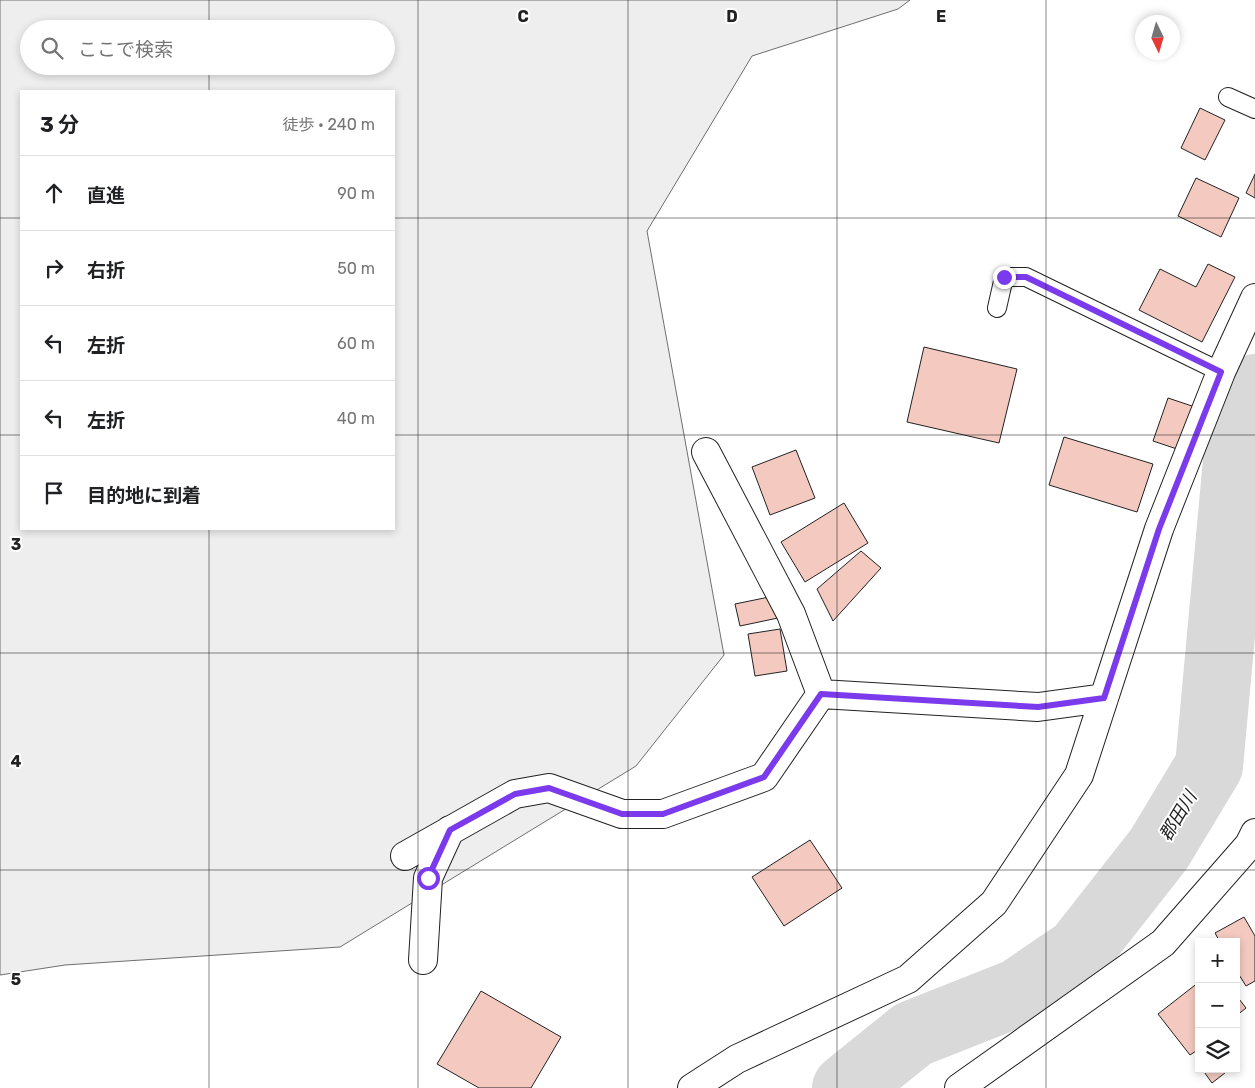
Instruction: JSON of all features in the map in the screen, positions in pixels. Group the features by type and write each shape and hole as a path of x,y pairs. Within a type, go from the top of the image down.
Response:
{"street":[{"path":"692,1088 737,1059 908,979 994,903 1079,775 1159,529 1221,372 1255,298"},
{"path":"706,452 791,614 821,694"},
{"path":"821,694 1038,707 1104,698"},
{"path":"405,856 515,794 549,788 622,814 663,814 764,777 821,694"},
{"path":"423,960 428,878 450,830"},
{"path":"959,1088 1163,943 1249,845 1255,833"}],"lane":[{"path":"1228,97 1255,109"},
{"path":"996,308 1004,277 1026,277 1221,372"}],"shaded area":[{"path":"0,0 910,0 898,9 752,56 647,231 724,655 636,766 340,947 65,965 0,975"}],"building":[{"path":"1200,108 1225,120 1205,160 1181,148"},
{"path":"1255,174 1255,198 1246,193"},
{"path":"1196,178 1239,198 1221,237 1178,216"},
{"path":"1208,264 1235,277 1202,342 1139,310 1160,269 1196,287"},
{"path":"924,347 1017,369 999,443 907,422"},
{"path":"1168,398 1195,407 1180,450 1153,441"},
{"path":"1064,437 1153,464 1137,512 1049,485"},
{"path":"796,450 815,498 770,515 752,467"},
{"path":"844,503 868,543 805,582 781,542"},
{"path":"861,551 881,568 833,621 817,589"},
{"path":"774,596 778,618 740,626 735,604"},
{"path":"780,629 787,671 755,676 748,634"},
{"path":"810,840 842,888 784,926 752,877"},
{"path":"1244,917 1255,936 1255,981 1246,986 1240,976 1240,938 1218,938 1215,933"},
{"path":"1195,985 1195,1052 1190,1055 1158,1014"},
{"path":"481,991 561,1037 531,1088 479,1088 437,1064"},
{"path":"1240,1000 1246,1008 1240,1013"},
{"path":"1205,1073 1225,1073 1212,1083"}],"waterway":[{"name":"郡田川","path":"846,1088 913,1034 1019,992 1079,951 1159,849 1209,766 1241,417 1255,388"}],"route":[{"path":"428,878 450,830 515,794 549,788 622,814 663,814 764,777 821,694 1038,707 1104,698 1159,529 1221,372 1026,277 1004,277"}]}
